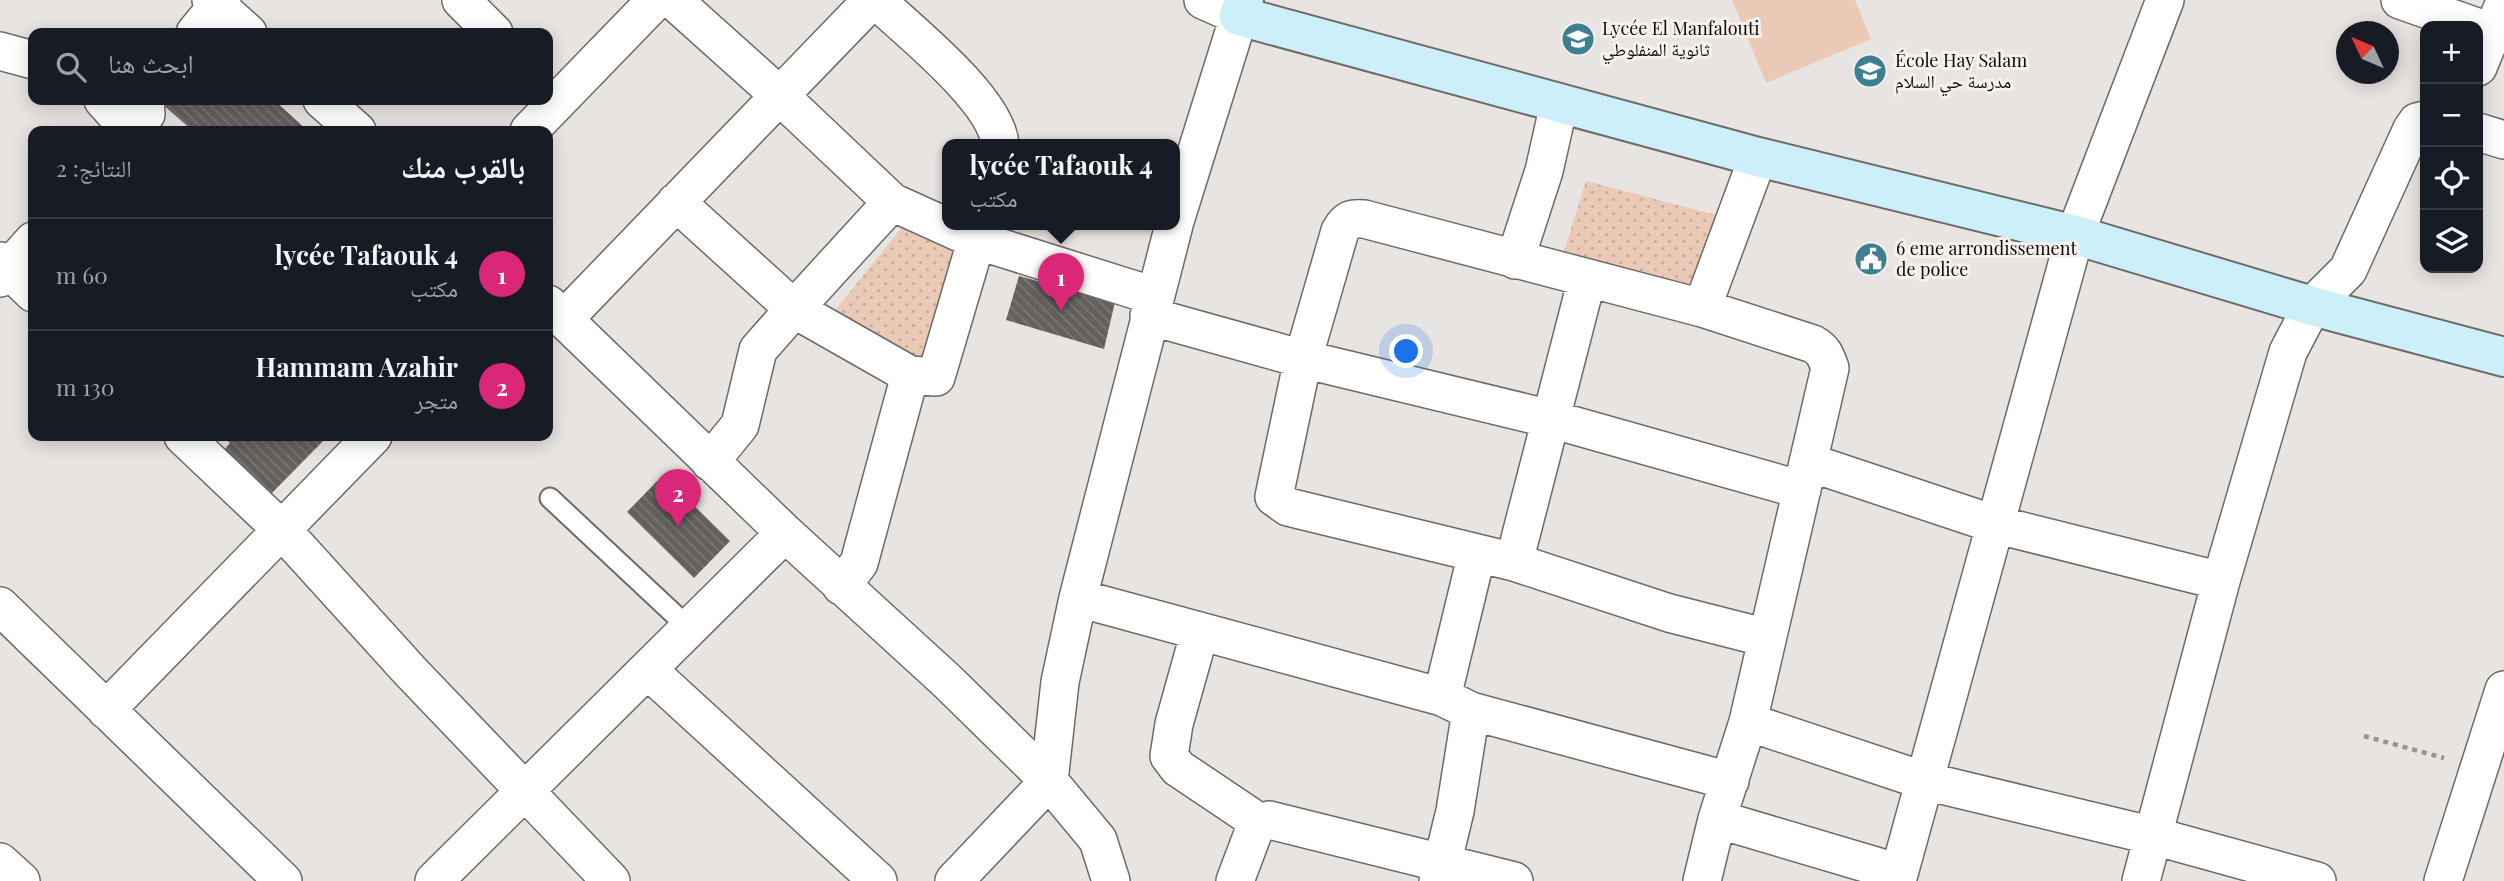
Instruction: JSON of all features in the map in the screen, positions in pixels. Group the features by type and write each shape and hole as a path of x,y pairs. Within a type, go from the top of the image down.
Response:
{"street":[{"path":"461,0 489,28"},
{"path":"554,93 656,0"},
{"path":"673,0 892,202 942,220"},
{"path":"1000,139 987,110 971,89 874,0 676,202 556,311 710,462 841,586 947,681 1049,781 1098,839 1111,881"},
{"path":"1203,0 1241,8 1559,104 2075,235 2312,306 2504,357"},
{"path":"1717,819 1898,877 2075,235 2165,0"},
{"path":"2400,0 2487,23 2483,43"},
{"path":"1180,204 1241,8"},
{"path":"211,10 240,28"},
{"path":"0,51 28,59"},
{"path":"1515,260 1544,172 1559,104"},
{"path":"113,105 144,121"},
{"path":"328,105 351,126"},
{"path":"532,126 546,105"},
{"path":"2141,881 2221,581 2288,352 2312,306 2348,270 2412,129 2420,121"},
{"path":"2483,133 2504,140"},
{"path":"1702,307 1758,156"},
{"path":"676,202 794,309 910,375 936,377 978,233 1152,306 1303,359 1551,419 1805,476 2221,581"},
{"path":"710,462 740,425 758,350 892,202"},
{"path":"1702,881 1717,819 1748,722 1830,368 1822,349 1702,307 1364,219 1352,218 1345,222 1340,231 1303,359 1274,497 1278,502 1288,507 1514,562 1669,613 1767,638"},
{"path":"954,881 1049,781 1060,682 1077,597 1172,230"},
{"path":"10,275 28,248"},
{"path":"1514,562 1587,279"},
{"path":"841,586 859,563 910,375"},
{"path":"188,441 282,530 410,671 611,881"},
{"path":"106,710 366,441"},
{"path":"434,881 785,533"},
{"path":"1440,872 1455,811 1456,704 1477,552"},
{"path":"1077,597 1730,780"},
{"path":"0,606 283,881"},
{"path":"1200,631 1174,724 1170,756 1178,768 1259,823"},
{"path":"648,670 878,881"},
{"path":"2443,881 2491,771 2504,690"},
{"path":"1748,722 1925,781 2154,836 2317,881"},
{"path":"1234,881 1249,839 1259,823 1269,820 1440,872 1514,881"},
{"path":"0,862 21,881"}],"lane":[{"path":"550,498 689,628"}],"path":[{"path":"2364,736 2491,771"}],"shaded area":[{"path":"1732,0 1855,0 1871,39 1766,83"},
{"path":"1586,181 1728,218 1711,292 1563,255"},
{"path":"907,221 958,252 927,364 820,329"}],"building":[{"path":"163,105 279,105 303,126 187,126"},
{"path":"1019,276 1115,302 1104,349 1006,320"},
{"path":"228,441 323,441 270,495 223,451 230,443"},
{"path":"663,475 730,541 694,578 627,512"}],"place":[{"name":"Lycée El Manfalouti ثانوية المنفلوطي","path":"1578,39"},
{"name":"École Hay Salam مدرسة حي السلام","path":"1870,71"},
{"name":"6 eme arrondissement de police","path":"1871,259"},
{"name":"lycée Tafaouk 4","path":"1061,311"},
{"name":"Hammam Azahir","path":"678,527"}]}
